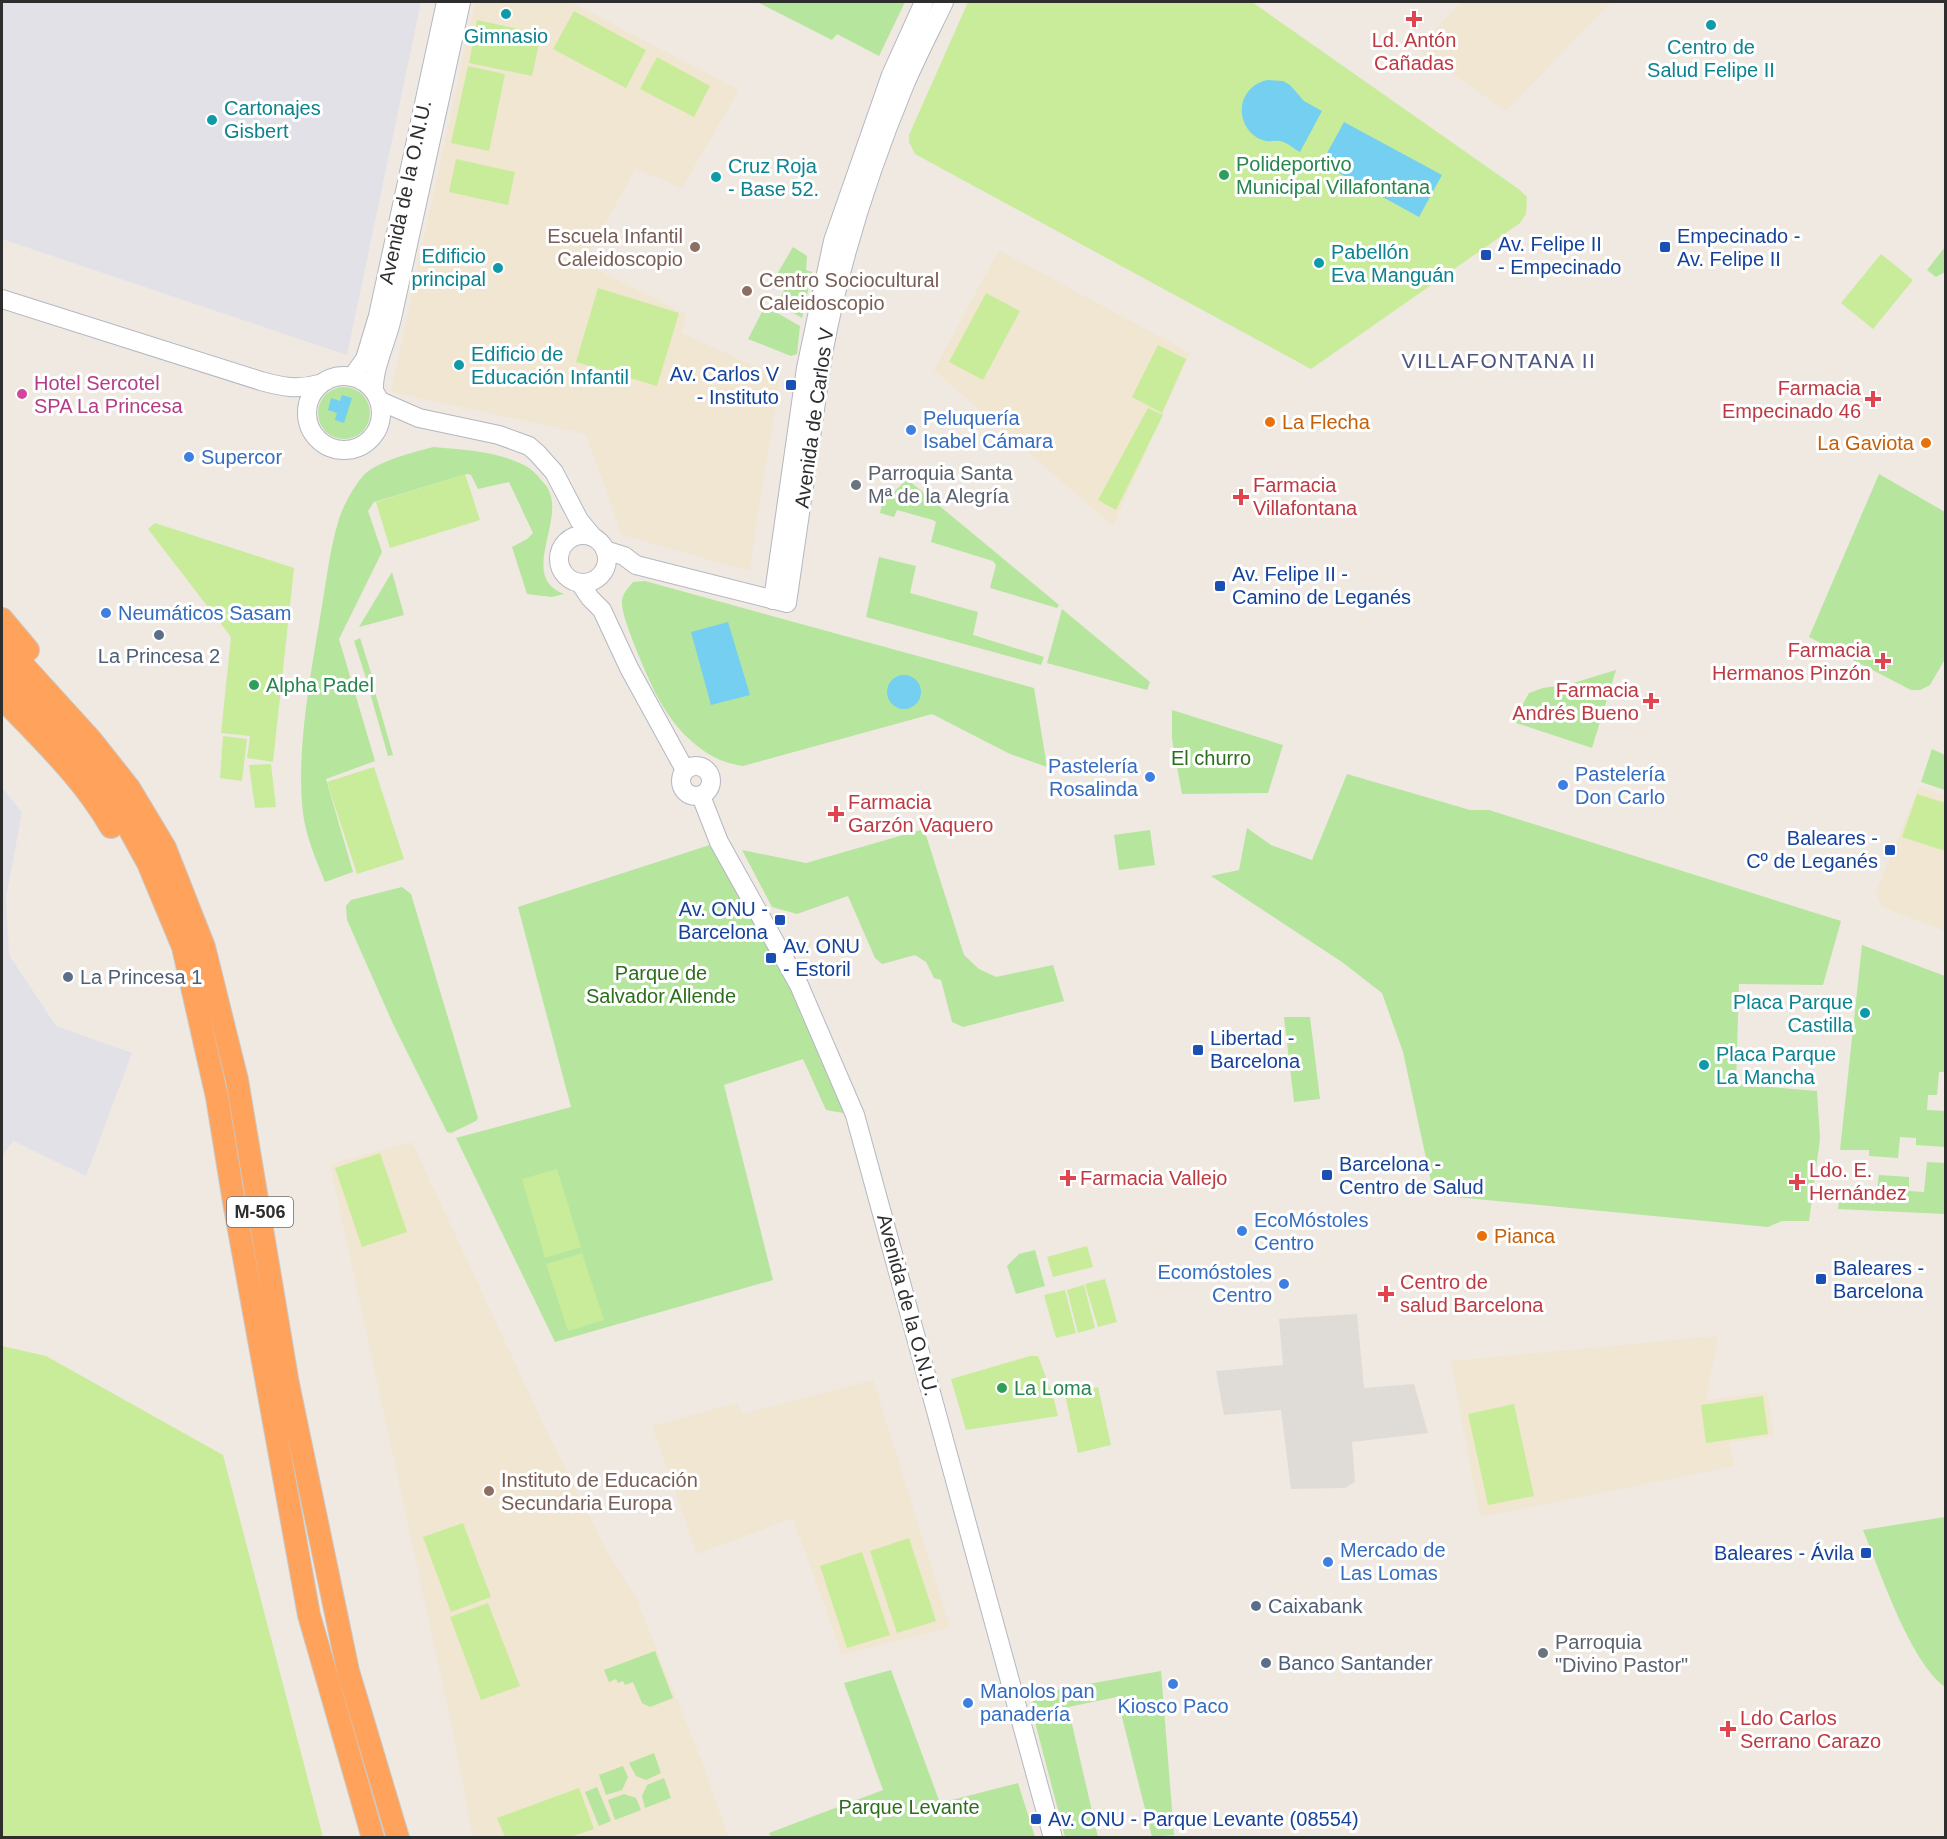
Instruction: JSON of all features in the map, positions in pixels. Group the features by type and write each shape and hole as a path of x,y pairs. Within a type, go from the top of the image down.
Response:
{"highway":[{"path":"2,619 101,735 140,786 176,845 219,959 233,1022 237,1080"},
{"name":"M-506","path":"2,642 91,740 129,788 165,848 204,947 237,1080 288,1384 348,1671 398,1838"},
{"name":"M-506","path":"2,670 77,754 115,803 148,863 183,947 217,1097 309,1615 373,1838"},
{"path":"2,698 52,750 102,812 134,867 165,933 234,1202"}],"street":[{"name":"Avenida de la O.N.U.","path":"352,377 365,359 378,316 446,2"},
{"name":"Avenida de la O.N.U.","path":"377,396 376,370 385,347 392,318 461,2"},
{"name":"Avenida de Carlos V","path":"780,602 806,368 833,241 891,75 924,2"},
{"name":"Avenida de Carlos V","path":"780,602 828,322 848,246 861,200 892,116 944,2"},
{"path":"2,299 289,388 299,389 337,377 352,377 360,380 377,396 419,418 499,435 529,446 554,472 579,520 599,543 607,558 603,572 602,610"},
{"path":"261,381 307,409"},
{"path":"319,384 311,395 307,409 311,429 326,446 344,451 358,448 374,438 380,423 377,396"},
{"path":"380,423 419,418"},
{"path":"567,541 568,501"},
{"path":"602,610 580,583 565,576 560,569 559,552 567,541 577,536 599,543 636,565 780,602"},
{"path":"580,583 589,582 603,572 636,565"},
{"name":"Avenida de la O.N.U.","path":"602,610 628,668 685,770 693,766 702,766 709,772 712,781 709,790 701,796 719,842 799,985 855,1115 1053,1838"}],"shaded area":[{"path":"2,2 421,2 347,355 2,239"},
{"path":"475,2 571,2 739,90 681,189 635,169 584,263 686,314 682,333 780,378 749,571 622,535 586,434 391,392"},
{"path":"1462,2 1611,2 1506,111 1416,49"},
{"path":"999,250 1190,353 1113,526 934,370"},
{"path":"2,787 22,813 6,897 9,955 56,1026 132,1053 86,1176 13,1141 2,1156"},
{"path":"1919,787 1945,796 1945,931 1882,907 1876,892"},
{"name":"Instituto de Educación Secundaria Europa","path":"412,1142 546,1430 607,1551 636,1598 704,1767 728,1837 473,1837 453,1732 330,1164"},
{"path":"1357,1314 1364,1388 1414,1384 1428,1433 1352,1442 1355,1482 1345,1488 1291,1489 1281,1410 1224,1415 1216,1371 1283,1365 1279,1319"},
{"path":"1718,1336 1706,1400 1767,1392 1774,1436 1729,1443 1734,1466 1480,1517 1451,1361"},
{"path":"873,1380 950,1627 842,1655 793,1518 697,1554 652,1426 737,1403 743,1414"}],"green space":[{"path":"757,2 905,2 879,56 837,34 832,40"},
{"name":"Polideportivo Municipal Villafontana","path":"968,2 1252,2 1520,190 1527,197 1526,214 1520,223 1311,369 915,154 909,142 909,135"},
{"path":"574,11 646,50 626,88 553,49"},
{"path":"477,20 541,34 532,76 469,63"},
{"path":"657,57 710,86 694,117 640,89"},
{"path":"468,66 505,74 489,151 451,143"},
{"path":"456,159 515,172 508,205 449,192"},
{"path":"793,247 807,256 806,270 812,272 802,318 777,304 788,283 776,276"},
{"path":"1945,247 1945,272 1936,277 1927,270"},
{"path":"1881,254 1913,280 1873,329 1841,303"},
{"path":"598,288 679,313 657,386 576,362"},
{"path":"986,293 1020,311 983,380 949,362"},
{"path":"765,306 800,326 797,354 791,356 748,339"},
{"path":"1158,345 1186,359 1162,413 1132,397"},
{"path":"339,387 349,387 363,394 370,413 363,432 349,439 339,439 329,435 322,428 318,418 318,408 322,398 329,391"},
{"path":"1148,408 1163,415 1116,510 1098,500"},
{"path":"434,447 480,452 513,460 531,469 538,476 548,488 552,504 543,562 545,575 551,586 564,594 552,597 527,594 512,547 533,533 509,482 478,489 471,475 467,474 374,502 368,511 382,552 339,639 375,761 326,779 353,872 325,882 304,822 301,765 308,690 336,531 349,496 363,476 376,466"},
{"path":"465,474 480,520 390,548 376,502"},
{"path":"1879,474 1945,512 1945,659 1930,685 1920,690 1911,690 1809,637"},
{"path":"907,479 1059,605 1057,608 990,588 996,565 993,561 931,542 936,522 933,520 897,510 894,517 880,513 882,504"},
{"name":"Alpha Padel","path":"155,523 294,568 273,762 247,758 250,736 221,733 231,637 148,529"},
{"path":"879,557 916,566 910,593 978,612 973,635 1044,657 1041,665 866,617"},
{"path":"392,572 404,615 359,627"},
{"path":"645,581 1034,688 1047,767 1010,754 932,714 743,766 719,760 700,748 675,723 657,696 642,663 630,633 622,601 633,582"},
{"path":"1062,609 1150,682 1147,690 1047,663"},
{"path":"360,638 373,679 367,681 354,641"},
{"path":"1616,670 1592,748 1513,722 1529,693"},
{"path":"373,685 393,755 388,756 368,686"},
{"name":"El churro","path":"1172,710 1283,745 1268,793 1182,794 1172,739"},
{"path":"223,736 247,739 242,781 220,778"},
{"path":"1932,749 1945,755 1945,790 1921,782"},
{"path":"271,764 276,807 255,808 249,765"},
{"path":"374,767 404,859 357,874 327,782"},
{"path":"1347,774 1470,810 1489,810 1841,921 1823,985 1739,984 1736,1084 1817,1091 1820,1139 1809,1221 1782,1221 1768,1227 1434,1195 1403,1052 1382,993 1342,962 1211,876 1239,870 1247,828 1271,845 1312,860"},
{"path":"1917,794 1945,803 1945,851 1902,837"},
{"path":"924,829 964,955 979,969 996,977 1053,965 1064,1001 963,1027 952,1022 941,980 934,978 926,962 915,955 882,964 875,958 848,896 797,914 772,907 742,850 806,863"},
{"path":"1150,830 1155,865 1119,870 1114,835"},
{"name":"Parque de Salvador Allende","path":"719,842 855,1115 826,1110 803,1059 724,1085 773,1280 555,1342 456,1138 571,1107 518,907"},
{"path":"402,887 411,894 478,1118 451,1133 447,1132 394,1026 347,920 346,906 351,900"},
{"path":"1862,945 1945,976 1945,1072 1939,1072 1937,1095 1928,1095 1927,1110 1945,1111 1945,1147 1916,1145 1916,1138 1900,1137 1898,1158 1869,1156 1869,1150 1840,1150"},
{"path":"1284,1017 1310,1017 1320,1099 1294,1102"},
{"path":"380,1153 407,1232 362,1247 335,1168"},
{"path":"1927,1162 1945,1163 1945,1214 1838,1209 1841,1188 1860,1189 1860,1202 1875,1204 1879,1175 1909,1177 1909,1191 1924,1192"},
{"path":"557,1169 581,1247 545,1258 522,1179"},
{"path":"1087,1246 1093,1267 1053,1277 1047,1257"},
{"path":"1035,1250 1045,1286 1016,1294 1007,1266 1019,1254"},
{"path":"582,1253 604,1320 568,1331 546,1264"},
{"path":"1105,1279 1117,1322 1098,1327 1085,1284"},
{"path":"1084,1285 1095,1328 1078,1333 1067,1290"},
{"path":"1065,1290 1076,1333 1056,1338 1044,1295"},
{"path":"2,1346 46,1356 223,1455 323,1837 2,1837"},
{"name":"La Loma","path":"1030,1356 1038,1356 1058,1416 966,1430 951,1379"},
{"path":"1098,1387 1111,1445 1078,1453 1065,1395"},
{"path":"1763,1396 1768,1434 1706,1443 1701,1405"},
{"path":"1514,1404 1534,1496 1488,1505 1468,1414"},
{"path":"1946,1517 1945,1687 1932,1674 1908,1637 1863,1530"},
{"path":"463,1523 491,1597 451,1612 423,1537"},
{"path":"909,1538 936,1621 897,1633 870,1551"},
{"path":"862,1552 890,1635 847,1648 820,1566"},
{"path":"488,1603 520,1686 481,1700 450,1617"},
{"path":"655,1651 673,1698 650,1707 642,1703 633,1682 625,1685 623,1681 618,1683 616,1679 609,1682 604,1670"},
{"name":"Parque Levante","path":"891,1670 940,1803 1018,1783 1035,1837 771,1837 769,1833 883,1790 844,1683"},
{"path":"1161,1671 1174,1835 1152,1837 1117,1697 1068,1707 1098,1837 1065,1837 1035,1722 1032,1694"},
{"path":"654,1753 661,1773 646,1780 636,1776 629,1763"},
{"path":"623,1766 628,1777 622,1790 606,1795 599,1775"},
{"path":"664,1778 671,1798 645,1808 642,1796 647,1785"},
{"path":"597,1787 611,1821 599,1826 585,1792"},
{"path":"579,1788 594,1829 570,1837 505,1837 497,1818"},
{"path":"624,1794 636,1798 641,1810 615,1820 608,1800"}],"water":[{"path":"1267,80 1283,81 1290,85 1304,101 1322,111 1300,152 1283,142 1260,139 1249,131 1243,120 1243,101 1249,90"},
{"path":"1344,122 1442,175 1419,217 1330,168 1328,170 1320,166"},
{"path":"342,395 352,398 344,423 335,420 337,413 328,410 331,398 340,401"},
{"path":"728,622 750,695 711,705 691,632"},
{"path":"904,675 916,680 921,692 916,704 904,709 892,704 887,692 892,680"}],"place":[{"name":"Gimnasio","path":"506,14"},
{"name":"Ld. Antón Cañadas","path":"1414,19"},
{"name":"Centro de Salud Felipe II","path":"1711,25"},
{"name":"Cartonajes Gisbert","path":"212,120"},
{"name":"Polideportivo Municipal Villafontana","path":"1224,175"},
{"name":"Cruz Roja - Base 52.","path":"716,177"},
{"name":"Escuela Infantil Caleidoscopio","path":"695,247"},
{"name":"Empecinado - Av. Felipe II","path":"1665,247"},
{"name":"Av. Felipe II - Empecinado","path":"1486,255"},
{"name":"Pabellón Eva Manguán","path":"1319,263"},
{"name":"Edificio principal","path":"498,268"},
{"name":"Centro Sociocultural Caleidoscopio","path":"747,291"},
{"name":"Edificio de Educación Infantil","path":"459,365"},
{"name":"Av. Carlos V - Instituto","path":"791,385"},
{"name":"Hotel Sercotel SPA La Princesa","path":"22,394"},
{"name":"Farmacia Empecinado 46","path":"1873,399"},
{"name":"La Flecha","path":"1270,422"},
{"name":"Peluquería Isabel Cámara","path":"911,430"},
{"name":"La Gaviota","path":"1926,443"},
{"name":"Supercor","path":"189,457"},
{"name":"Parroquia Santa Mª de la Alegría","path":"856,485"},
{"name":"Farmacia Villafontana","path":"1241,497"},
{"name":"Av. Felipe II - Camino de Leganés","path":"1220,586"},
{"name":"Neumáticos Sasam","path":"106,613"},
{"name":"La Princesa 2","path":"159,635"},
{"name":"Farmacia Hermanos Pinzón","path":"1883,661"},
{"name":"Alpha Padel","path":"254,685"},
{"name":"Farmacia Andrés Bueno","path":"1651,701"},
{"name":"Pastelería Rosalinda","path":"1150,777"},
{"name":"Pastelería Don Carlo","path":"1563,785"},
{"name":"Farmacia Garzón Vaquero","path":"836,814"},
{"name":"Baleares - Cº de Leganés","path":"1890,850"},
{"name":"Av. ONU - Barcelona","path":"780,920"},
{"name":"Av. ONU - Estoril","path":"771,958"},
{"name":"La Princesa 1","path":"68,977"},
{"name":"Placa Parque Castilla","path":"1865,1013"},
{"name":"Libertad - Barcelona","path":"1198,1050"},
{"name":"Placa Parque La Mancha","path":"1704,1065"},
{"name":"Barcelona - Centro de Salud","path":"1327,1175"},
{"name":"Farmacia Vallejo","path":"1068,1178"},
{"name":"Ldo. E. Hernández","path":"1797,1182"},
{"name":"EcoMóstoles Centro","path":"1242,1231"},
{"name":"Pianca","path":"1482,1236"},
{"name":"Baleares - Barcelona","path":"1821,1279"},
{"name":"Ecomóstoles Centro","path":"1284,1284"},
{"name":"Centro de salud Barcelona","path":"1386,1294"},
{"name":"La Loma","path":"1002,1388"},
{"name":"Instituto de Educación Secundaria Europa","path":"489,1491"},
{"name":"Baleares - Ávila","path":"1866,1553"},
{"name":"Mercado de Las Lomas","path":"1328,1562"},
{"name":"Caixabank","path":"1256,1606"},
{"name":"Parroquia \"Divino Pastor\"","path":"1543,1653"},
{"name":"Banco Santander","path":"1266,1663"},
{"name":"Kiosco Paco","path":"1173,1684"},
{"name":"Manolos pan panadería","path":"968,1703"},
{"name":"Ldo Carlos Serrano Carazo","path":"1728,1729"},
{"name":"Av. ONU - Parque Levante (08554)","path":"1036,1819"}],"district":[{"name":"VILLAFONTANA II","path":"1499,360"}]}
